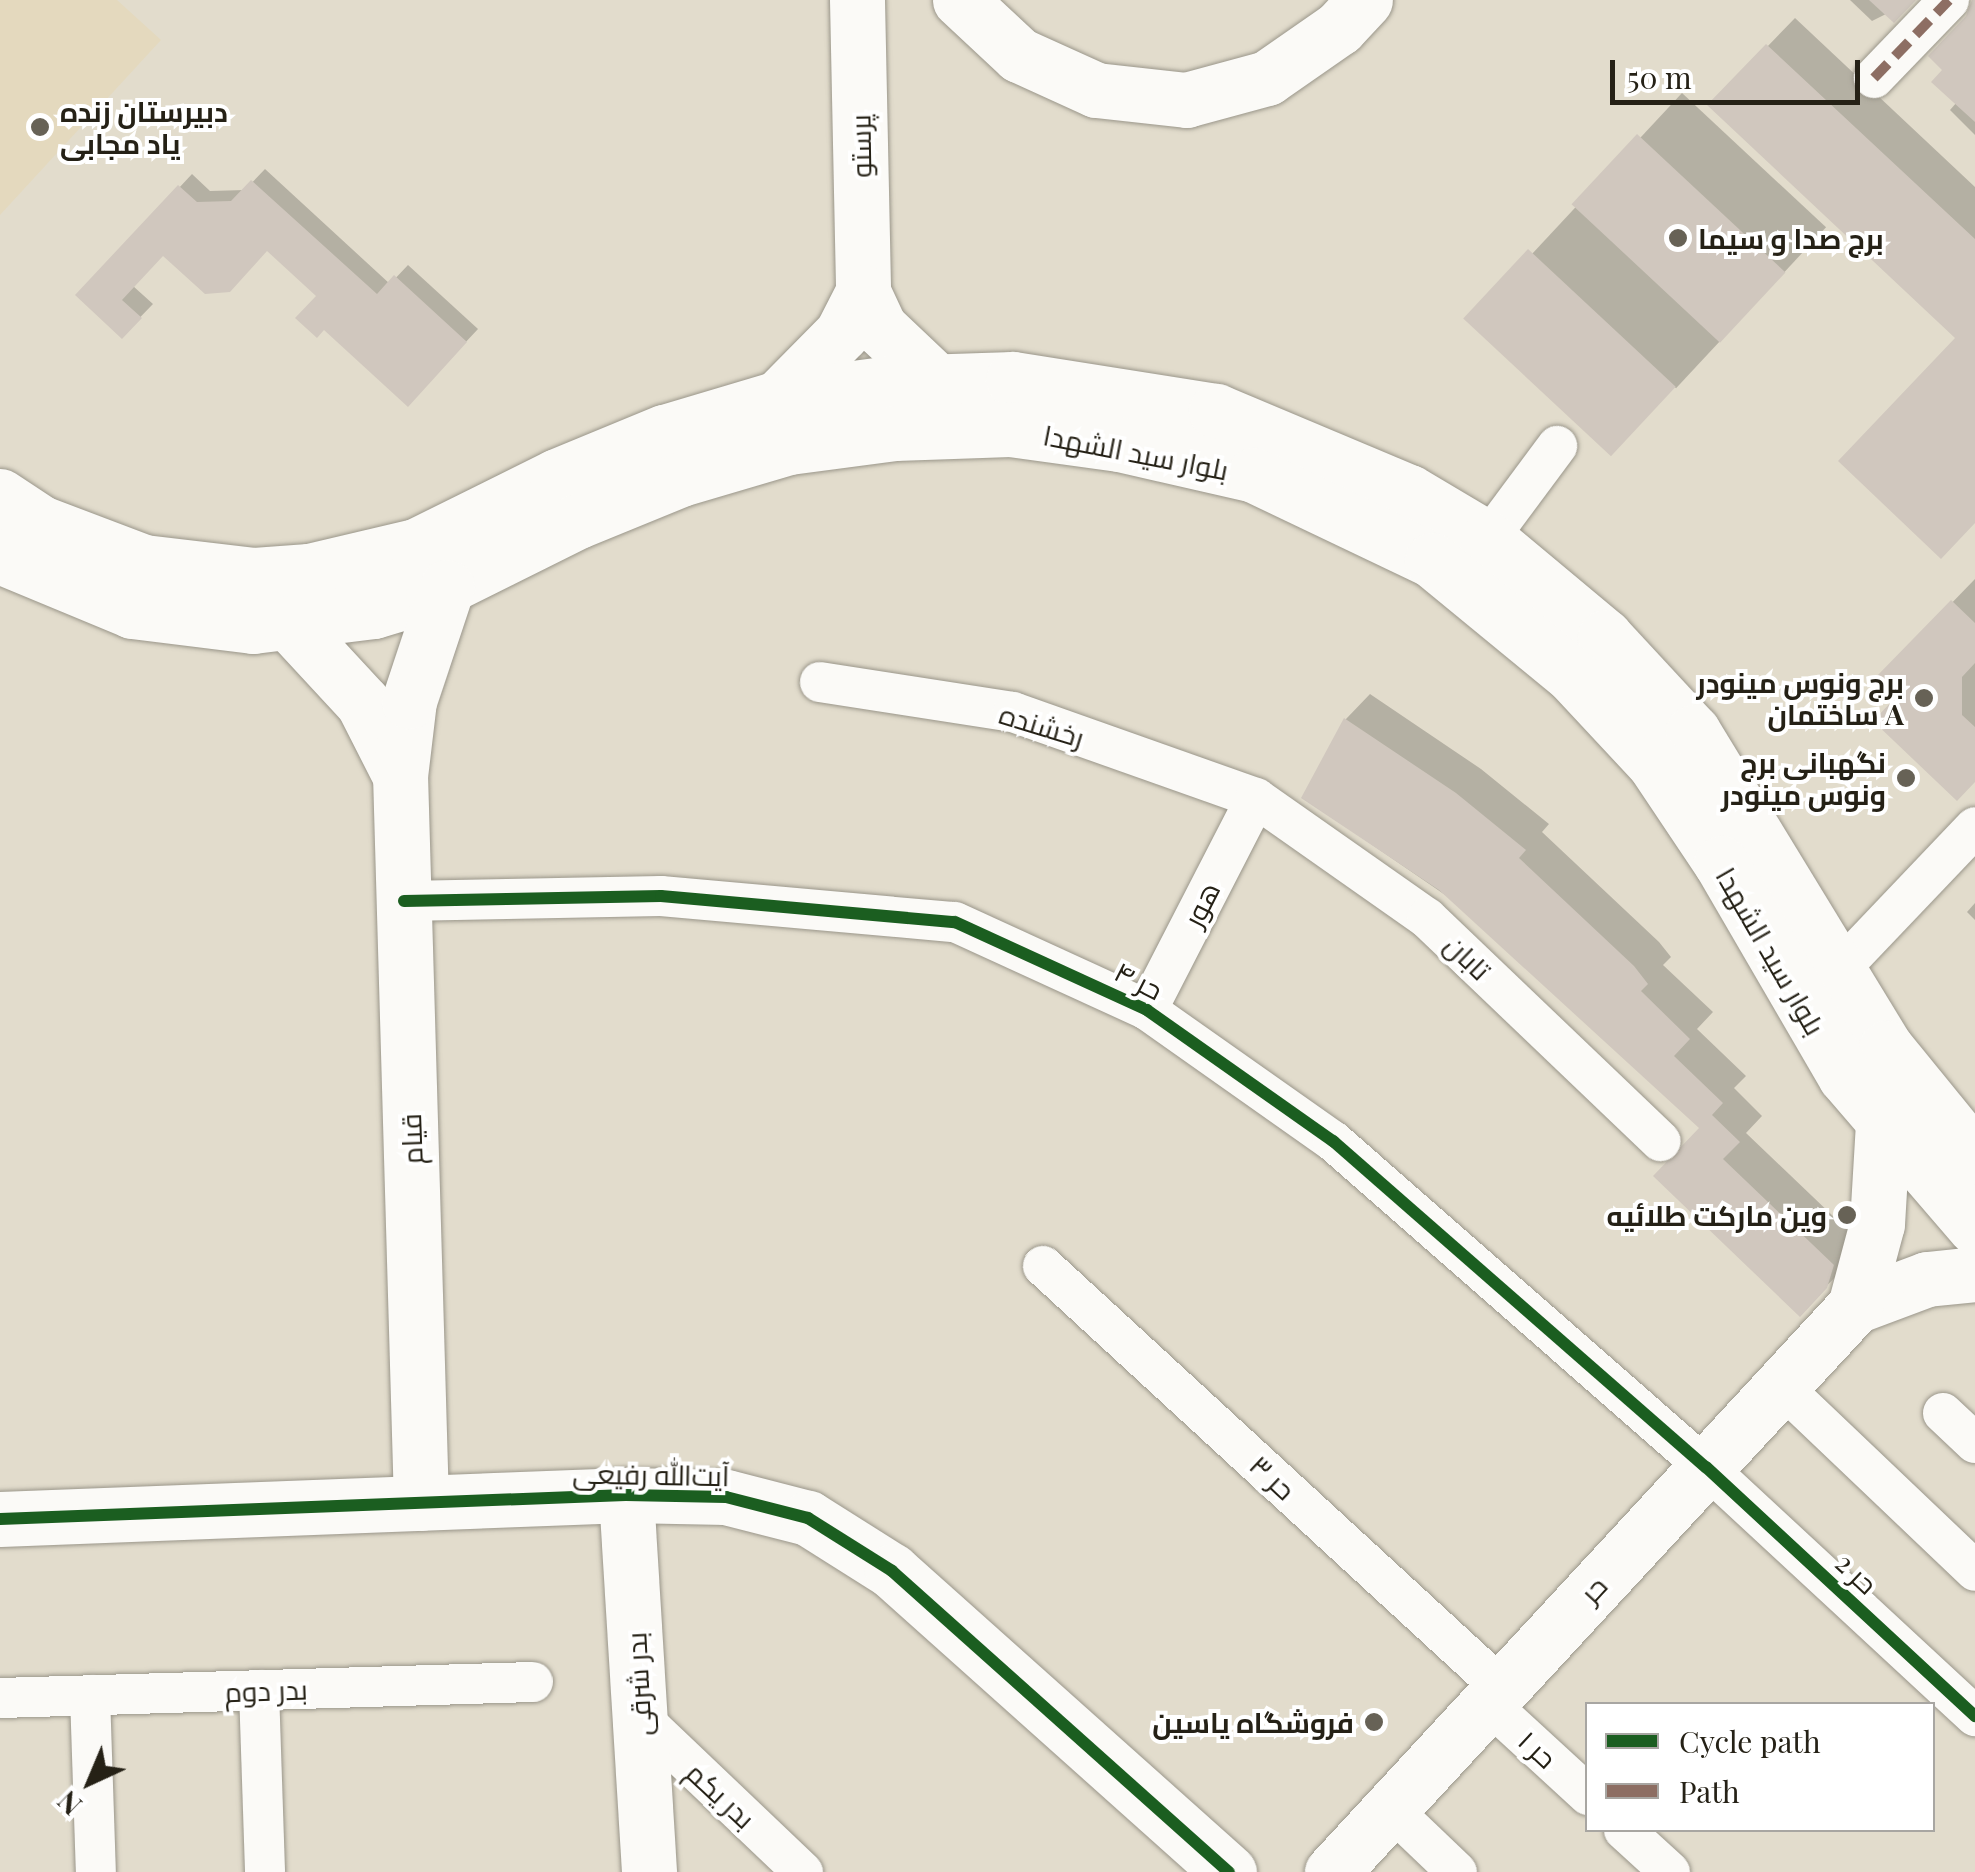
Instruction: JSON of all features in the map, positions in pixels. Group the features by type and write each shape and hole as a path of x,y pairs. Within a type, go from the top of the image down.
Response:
{"street":[{"name":"پرستو","path":"857,0 863,292 880,328 936,382"},
{"path":"960,0 1018,55 1096,90 1186,100 1267,78 1339,28 1365,0"},
{"path":"1874,78 1949,0"},
{"name":"پرستو","path":"778,398 842,333 863,292"},
{"name":"بلوار سید الشهدا","path":"0,496 40,524 144,562 254,575 309,571 416,546 556,476 664,432 778,398 936,382 1013,379 1216,411 1493,566 1605,637 1693,732 1886,1048 1975,1156"},
{"name":"بلوار سید الشهدا","path":"0,556 132,611 253,626 289,623 374,611 447,587 680,479 788,447 895,433 1010,429 1119,444 1399,515"},
{"path":"1493,566 1557,446"},
{"name":"بلوار سید الشهدا","path":"1493,566 1571,674 1654,763 1721,863 1845,1076 1975,1227"},
{"name":"قیام","path":"421,1503 400,776 409,701 447,587"},
{"name":"قیام","path":"289,623 363,703 400,776"},
{"name":"رخشنده","path":"820,682 1013,712 1256,798"},
{"name":"هور","path":"1147,1010 1256,798"},
{"name":"تابان","path":"1256,798 1427,918 1660,1140"},
{"path":"1839,970 1975,827"},
{"name":"حر ۴","path":"404,902 661,896 955,922 1147,1010 1334,1141 1706,1467"},
{"name":"حر","path":"1855,1306 1877,1224 1883,1124"},
{"name":"حر ۳","path":"1044,1266 1495,1696"},
{"name":"حر","path":"1332,1872 1855,1306 1928,1279 1975,1274"},
{"path":"1781,1386 1975,1571"},
{"path":"1943,1413 1975,1443"},
{"name":"حر 2","path":"1706,1467 1975,1716"},
{"name":"آیت‌الله رفیعی","path":"0,1519 626,1495 726,1497 808,1518 876,1560 1229,1872"},
{"name":"بدر شرقی","path":"626,1495 648,1872"},
{"name":"بدر دوم","path":"0,1698 533,1682"},
{"path":"259,1690 265,1872"},
{"path":"90,1695 96,1872"},
{"name":"حر ۱","path":"1495,1696 1585,1793"},
{"name":"بدر یکم","path":"640,1717 803,1872"},
{"path":"1390,1808 1457,1872"},
{"path":"1626,1832 1670,1872"}],"shaded area":[{"name":"دبیرستان زنده یاد مجابی","path":"0,0 117,0 161,40 0,215"}],"building":[{"path":"1869,0 1916,0 1894,23"},
{"path":"1972,0 1975,122 1931,82 1942,70 1928,56 1966,16"},
{"path":"1766,44 1975,239 1975,523 1941,559 1838,461 1955,338 1707,105"},
{"name":"برج صدا و سیما","path":"1637,134 1785,272 1720,343 1572,204"},
{"path":"251,180 377,294 394,275 467,342 408,407 324,330 317,338 295,318 316,296 267,251 230,292 205,294 163,256 122,300 142,318 122,339 75,295 178,185 197,202 231,201"},
{"path":"1528,249 1676,387 1611,456 1463,318"},
{"name":"برج ونوس مینودر ساختمان A","path":"1951,600 1975,623 1975,663 1962,677 1962,715 1975,727 1975,782 1957,801 1873,721 1895,698 1874,679"},
{"path":"1344,718 1456,793 1526,850 1519,858 1634,966 1648,984 1641,991 1690,1039 1674,1056 1723,1103 1712,1115 1740,1142 1723,1159 1834,1265 1827,1288 1800,1317 1653,1176 1699,1128 1439,890 1301,798"}],"marked path":[{"path":"1874,78 1949,0"}],"cycle path":[{"path":"404,901 661,896 955,922 1147,1010 1333,1141 1706,1467 1975,1716"},
{"path":"0,1519 626,1495 726,1497 808,1518 892,1571 1229,1872"}],"place":[{"name":"دبیرستان زنده یاد مجابی","path":"40,127"},
{"name":"برج صدا و سیما","path":"1678,238"},
{"name":"برج ونوس مینودر ساختمان A","path":"1924,698"},
{"name":"نگهبانی برج ونوس مینودر","path":"1906,778"},
{"name":"وین مارکت طلائیه","path":"1847,1215"},
{"name":"فروشگاه یاسین","path":"1374,1722"}]}
